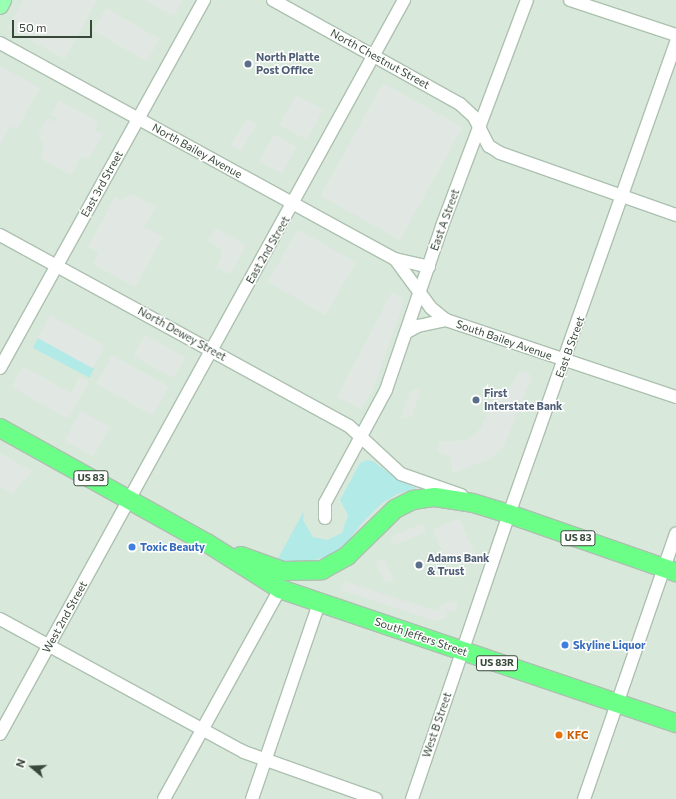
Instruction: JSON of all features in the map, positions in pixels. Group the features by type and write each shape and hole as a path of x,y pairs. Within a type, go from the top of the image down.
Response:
{"highway":[{"name":"US 83","path":"0,428 207,543 283,572 308,573 322,570 347,556 395,509 413,500 435,497 482,506 509,514 670,570"},
{"name":"US 83R","path":"207,543 280,589"},
{"name":"South Jeffers Street","path":"280,589 676,723"}],"main road":[{"path":"0,6 3,0"}],"street":[{"name":"East 3rd Street","path":"0,368 204,0"},
{"name":"North Chestnut Street","path":"273,0 460,104 474,116 489,146 500,153 676,215"},
{"name":"East 2nd Street","path":"130,499 211,350 294,204 404,0"},
{"name":"East A Street","path":"325,518 326,503 386,390 479,127 527,0"},
{"path":"570,0 676,35"},
{"name":"North Bailey Avenue","path":"0,43 395,259 429,267"},
{"name":"East B Street","path":"463,651 509,514 565,361 676,43"},
{"name":"North Dewey Street","path":"0,235 349,426 360,439 401,474 475,499 482,506"},
{"name":"North Bailey Avenue","path":"395,259 421,294"},
{"name":"South Bailey Avenue","path":"421,294 446,320 676,397"},
{"name":"South Bailey Avenue","path":"407,332 418,326 446,320"},
{"name":"West 2nd Street","path":"0,734 130,499"},
{"path":"584,799 617,704 670,570 676,534"},
{"path":"164,799 280,589"},
{"path":"252,799 264,760 319,603"},
{"path":"0,619 202,730 264,760 376,799"},
{"name":"West B Street","path":"412,799 463,651"}],"shaded area":[{"path":"0,0 676,0 676,799 0,799"},
{"path":"23,0 97,0 65,59 8,28"},
{"path":"144,0 179,0 182,1 174,16"},
{"path":"106,8 160,39 147,62 93,31"},
{"path":"0,66 40,88 17,129 11,126 0,145"},
{"path":"383,83 463,127 400,240 320,196"},
{"path":"296,95 323,110 307,140 280,125"},
{"path":"59,100 99,122 95,130 103,134 88,159 82,156 71,175 41,159 44,146 38,136 47,118 55,122 57,118 51,115"},
{"path":"247,118 257,124 241,152 231,145"},
{"path":"274,134 297,147 282,174 259,161"},
{"path":"132,194 156,207 144,227 163,237 135,287 93,264 99,252 88,247 115,197 121,200"},
{"path":"216,228 246,245 230,275 216,267 221,259 221,250 208,240"},
{"path":"298,229 356,262 326,315 268,282"},
{"path":"392,292 403,298 402,307 373,390 361,409 337,397"},
{"path":"50,315 105,346 92,368 37,338"},
{"path":"145,335 185,357 174,378 133,356"},
{"path":"38,338 95,368 89,378 33,348"},
{"path":"112,355 169,387 153,415 96,384"},
{"path":"23,366 71,393 80,377 89,382 68,419 12,387"},
{"path":"520,371 530,374 531,378 504,446 490,459 453,473 450,456 437,452 440,442 468,440 481,428 495,397 504,397"},
{"path":"421,389 412,416 401,419 410,391"},
{"path":"81,411 110,427 93,457 65,441"},
{"path":"0,453 32,471 12,494 0,487"},
{"path":"366,460 373,461 398,480 417,488 398,494 382,503 362,523 344,546 334,554 305,563 288,564 277,560 304,511 303,520 313,537 327,540 342,533 348,515 340,500 360,463"},
{"path":"459,518 475,554 448,565 433,530"},
{"path":"423,524 426,532 394,545 390,537"},
{"path":"384,558 394,580 386,584 376,562"},
{"path":"344,581 436,611 448,601 458,603 456,612 446,610 447,618 434,621 341,590"}],"place":[{"name":"North Platte Post Office","path":"248,64"},
{"name":"First Interstate Bank","path":"476,400"},
{"name":"Toxic Beauty","path":"132,547"},
{"name":"Adams Bank & Trust","path":"419,565"},
{"name":"Skyline Liquor","path":"565,645"},
{"name":"KFC","path":"559,735"}]}
